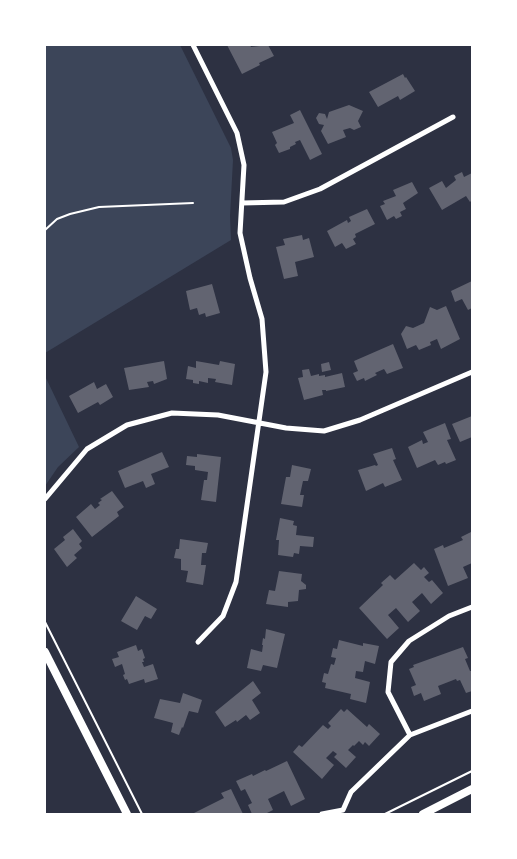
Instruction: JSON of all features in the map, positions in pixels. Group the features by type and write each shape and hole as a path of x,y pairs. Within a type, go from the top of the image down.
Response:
{"street":[{"path":"193,45 237,134 244,165 240,234 262,319 266,372 236,582 223,616 198,642"},
{"path":"242,203 284,202 320,189 453,117"},
{"path":"45,499 87,449 127,425 172,413 218,415 286,428 324,432 360,420 472,372"},
{"path":"410,736 388,692 391,662 409,641 448,616 472,607"},
{"path":"45,652 127,814"},
{"path":"322,814 344,812 351,792 410,736 472,711"},
{"path":"422,814 472,789"}],"path":[{"path":"45,230 57,219 99,206 193,203"},
{"path":"45,622 142,814"},
{"path":"385,814 472,771"}],"shaded area":[{"path":"45,45 180,45 231,148 233,160 230,216 231,240 45,353"},
{"path":"45,376 79,447 58,467 45,486"}],"building":[{"path":"227,45 250,45 251,47 268,45 274,56 242,74"},
{"path":"403,74 415,91 400,100 398,96 378,107 369,92"},
{"path":"349,105 363,111 358,121 361,127 354,130 350,128 343,130 346,137 328,144 321,131 324,125 319,124 316,118 319,113 325,114 327,119 329,112"},
{"path":"300,110 322,154 310,160 300,140 295,142 296,144 290,147 290,149 279,153 272,132 294,123 290,115"},
{"path":"462,172 464,177 472,173 472,200 470,202 466,196 442,210 429,188 442,181 446,188 456,180 454,176"},
{"path":"412,182 418,193 403,203 406,209 400,212 402,216 396,219 394,216 387,220 380,206 385,204 383,201 396,196 393,190"},
{"path":"367,209 375,224 355,234 356,237 353,239 356,244 346,249 342,243 335,247 327,231 347,220 348,223 351,221 349,217"},
{"path":"302,235 303,240 309,238 314,257 295,262 298,276 284,279 276,247 285,245 283,239"},
{"path":"472,281 472,308 468,310 462,299 455,302 451,291"},
{"path":"212,284 220,313 206,317 205,313 199,315 197,308 190,310 186,291"},
{"path":"446,306 460,339 441,349 437,339 430,342 431,345 419,350 416,345 407,349 401,334 406,326 413,328 424,323 430,307 437,310"},
{"path":"393,344 403,368 387,374 384,369 365,381 364,378 357,381 353,373 358,371 354,361"},
{"path":"164,361 167,379 154,384 153,381 147,382 149,387 129,390 124,368"},
{"path":"196,361 219,365 220,361 235,364 232,385 215,382 216,379 208,378 208,383 199,381 199,384 193,383 193,380 186,379 188,366 196,368"},
{"path":"329,362 331,370 322,372 321,364"},
{"path":"309,369 311,376 319,374 319,376 325,375 325,377 342,373 345,387 326,391 322,390 323,395 304,400 298,378 303,377 302,370"},
{"path":"94,382 97,389 106,384 113,397 100,405 98,402 78,413 69,396"},
{"path":"472,416 472,437 460,442 452,424"},
{"path":"445,423 451,439 447,440 456,460 438,465 435,460 417,468 408,447 422,440 423,444 428,442 423,432"},
{"path":"392,448 396,459 393,460 402,480 385,487 383,483 366,491 358,470 378,465 373,454"},
{"path":"162,452 169,467 151,474 155,484 146,488 143,481 125,488 118,471"},
{"path":"197,454 221,457 216,502 201,500 204,480 207,480 208,472 195,470 195,466 186,465 187,456 197,457"},
{"path":"292,465 311,469 308,481 303,481 300,495 304,495 302,507 281,504 286,477 290,477"},
{"path":"112,491 124,507 117,512 119,516 92,537 76,517 91,504 95,509 100,505 98,503 102,500 100,499"},
{"path":"280,518 294,521 293,525 297,526 296,535 314,537 313,547 300,546 299,554 294,553 293,557 278,555 279,540 276,540"},
{"path":"73,529 82,541 79,544 82,548 74,555 77,558 67,567 54,549 65,540 63,537"},
{"path":"471,532 472,563 463,567 468,578 448,586 434,549 443,545 444,548 463,540 461,537"},
{"path":"180,539 208,543 206,553 202,553 201,565 206,565 203,585 186,582 188,571 181,570 181,559 174,558 176,549 179,549"},
{"path":"414,563 421,570 424,567 429,573 424,577 429,582 432,580 443,593 431,604 422,593 412,602 420,611 408,622 396,608 388,615 399,628 387,639 359,608 383,585 381,583 390,575 395,580"},
{"path":"279,571 302,574 301,581 306,585 306,589 299,590 298,601 288,602 288,607 266,604 269,590 275,591"},
{"path":"136,596 157,609 151,619 145,616 137,630 121,621"},
{"path":"266,629 285,634 277,668 263,665 261,671 247,668 251,649 262,652"},
{"path":"339,640 363,646 363,643 379,646 375,664 365,661 363,672 356,671 355,678 370,682 366,703 350,699 351,694 325,688 326,683 322,682 324,673 328,674 331,664 334,665 336,658 331,657 333,648 337,649"},
{"path":"136,645 138,651 142,649 145,658 143,659 144,662 142,662 144,667 153,664 158,679 145,683 144,679 129,684 123,675 125,674 122,664 115,667 112,659 119,657 117,652"},
{"path":"463,647 468,658 465,659 470,671 472,671 472,691 466,693 460,680 457,681 456,679 438,686 441,694 424,701 421,693 414,696 411,687 416,685 409,669 414,667 413,665"},
{"path":"253,681 261,693 252,700 260,713 250,720 246,715 237,722 236,720 225,727 215,712"},
{"path":"183,693 202,700 198,713 189,711 179,735 171,732 173,723 154,718 160,699 180,703"},
{"path":"341,709 344,712 347,709 367,727 369,724 380,734 369,746 365,742 363,745 359,741 348,750 356,757 346,768 334,757 337,754 333,751 326,758 334,765 322,779 293,752 299,745 302,747 323,725 328,729 331,726 328,723"},
{"path":"287,761 305,799 291,806 284,791 268,799 273,810 265,814 252,814 248,805 252,803 245,789 241,791 236,781 252,774 253,776 266,771"},
{"path":"231,789 243,814 192,814 224,798 221,793"}]}
